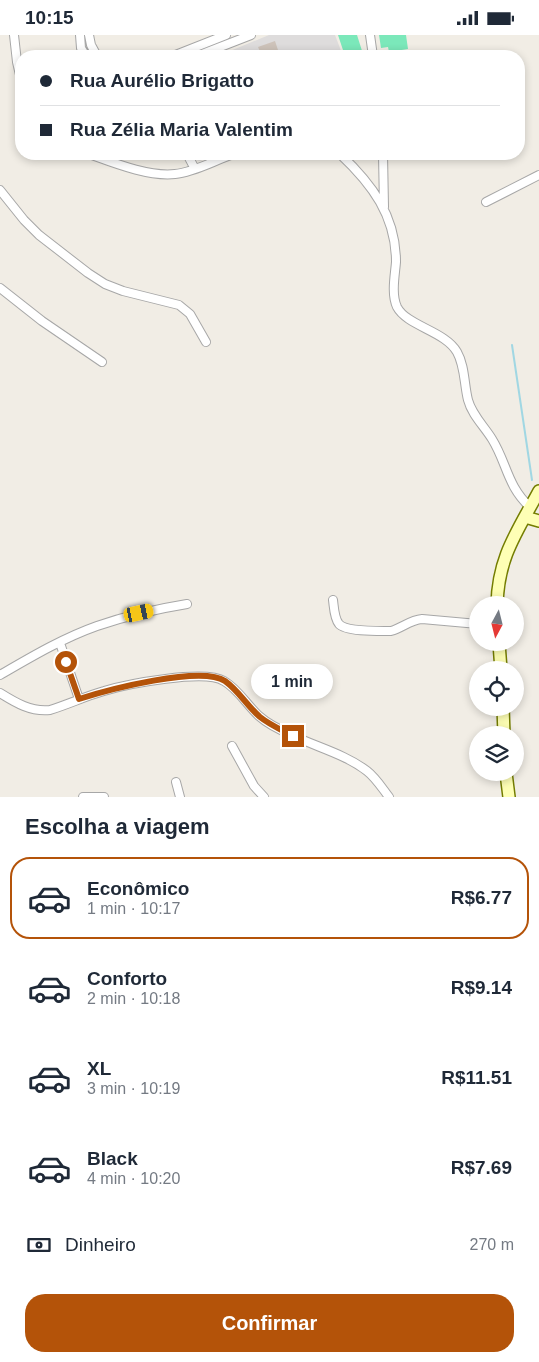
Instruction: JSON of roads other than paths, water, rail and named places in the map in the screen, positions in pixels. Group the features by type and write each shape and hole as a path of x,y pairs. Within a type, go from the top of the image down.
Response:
{"main road":[{"path":"498,596 502,565 509,546 532,512 539,492"},
{"path":"532,512 539,521"},
{"path":"507,781 509,797"}],"street":[{"path":"14,35 16,50"},
{"path":"80,35 82,50"},
{"path":"89,35 94,50"},
{"path":"188,50 226,35"},
{"path":"212,50 251,35"},
{"path":"370,35 372,50"},
{"path":"104,160 159,174 176,174 218,160"},
{"path":"190,160 195,169"},
{"path":"346,160 366,180 384,207"},
{"path":"383,160 384,207 394,245 396,304 404,314 447,341 456,349 471,408 498,451 512,484 532,512"},
{"path":"486,202 539,175"},
{"path":"0,190 24,220 39,235 88,273 105,284 123,291 178,305 190,315 206,342"},
{"path":"0,288 42,321 102,362"},
{"path":"333,600 338,622 350,629 391,631 414,620 422,619 469,623"},
{"path":"0,675 96,626 139,613 187,604"},
{"path":"60,643 79,699"},
{"path":"0,693 30,709 42,711 118,687 195,676 223,679 234,687 260,716 293,736 353,762 372,776 388,795 378,797"},
{"path":"232,745 254,785 264,797"},
{"path":"176,782 180,797"},
{"path":"83,797 104,797"}],"waterway":[{"path":"512,345 532,480"}]}
